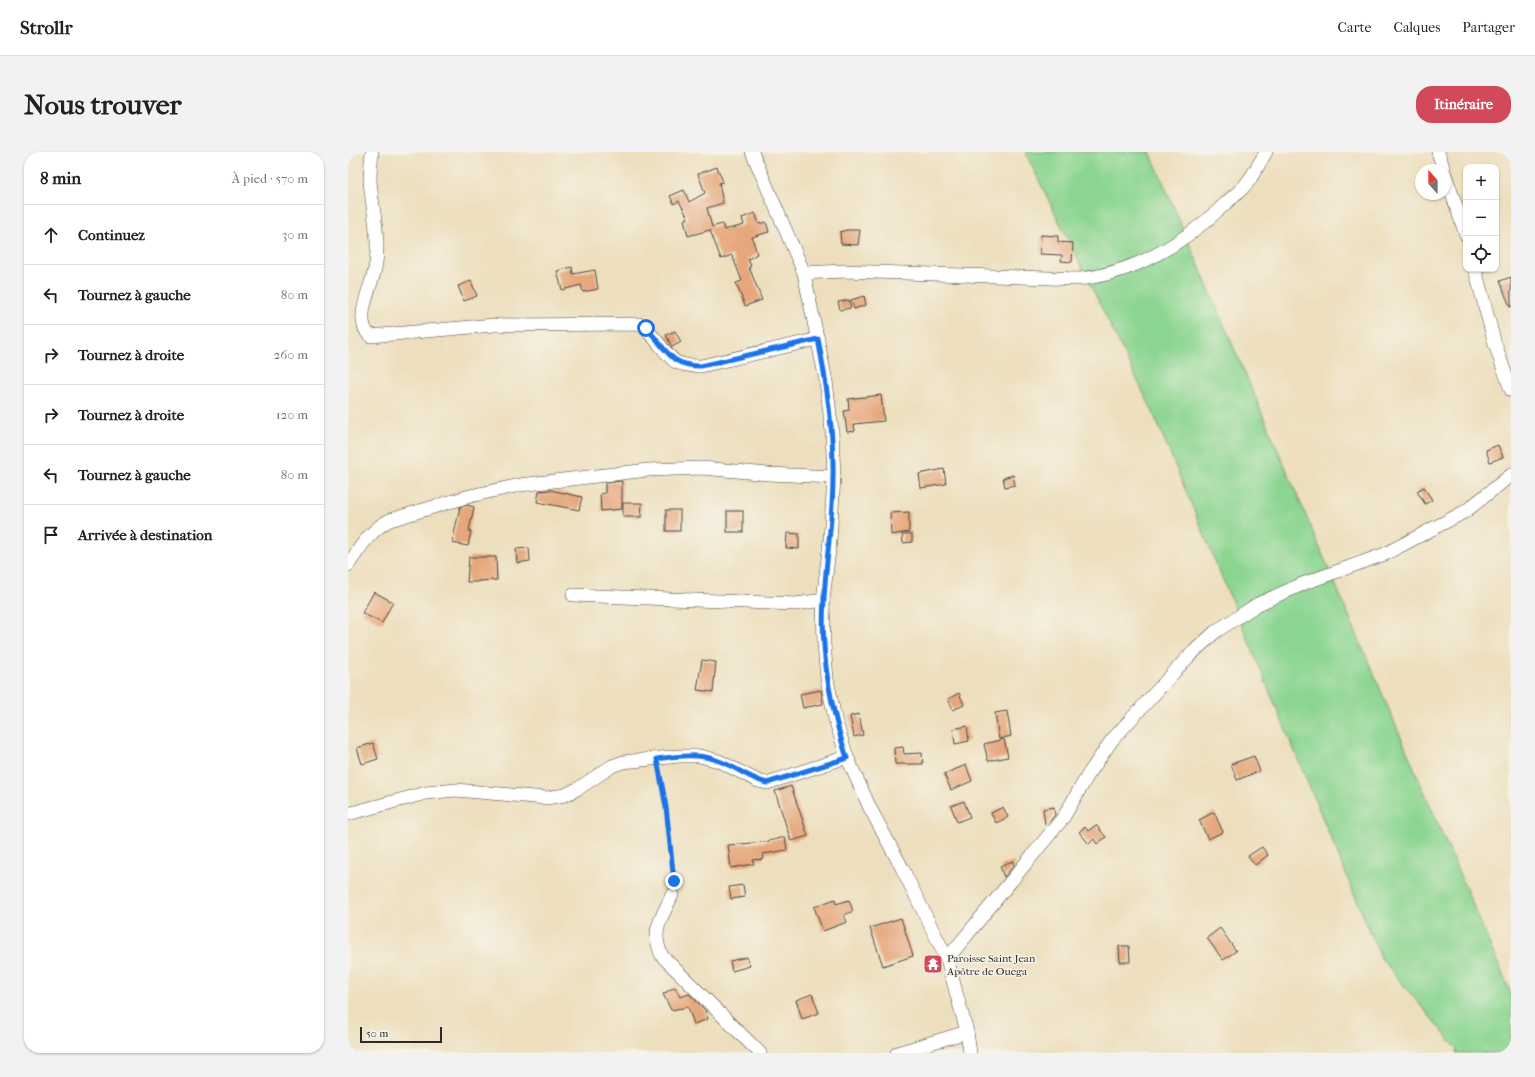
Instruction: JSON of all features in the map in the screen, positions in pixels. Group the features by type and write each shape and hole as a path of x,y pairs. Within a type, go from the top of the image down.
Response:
{"street":[{"path":"372,152 370,179 377,247 375,268 362,315 365,331 370,336 494,325 639,324 652,334 676,361 687,366 701,366 818,339"},
{"path":"752,152 804,273 826,381 832,431 834,478 830,542 824,600 827,679 835,719 847,758 870,808 902,868 947,959 967,1032 970,1053"},
{"path":"804,273 844,271 1079,279 1101,276 1125,269 1166,250 1210,218 1247,183 1266,152"},
{"path":"1438,152 1442,164"},
{"path":"1451,191 1463,226"},
{"path":"1476,272 1495,344 1511,390"},
{"path":"348,565 366,539 378,526 390,520 470,496 520,485 669,468 702,468 834,478"},
{"path":"947,959 1063,818 1088,775 1112,740 1188,657 1215,632 1258,604 1306,583 1392,551 1466,511 1511,475"},
{"path":"573,595 796,604 824,600"},
{"path":"348,814 426,793 456,790 546,798 558,796 580,788 612,766 623,762 679,756 700,756 719,761 758,781 767,783 847,758"},
{"path":"672,894 658,924 655,936 662,956 760,1053"},
{"path":"897,1053 967,1032"}],"path":[{"path":"657,759 672,856 674,881 672,894"}],"green space":[{"path":"1025,152 1150,152 1511,994 1511,1053 1456,1053 1457,1049 1381,958 1152,410"}],"building":[{"path":"717,167 723,182 719,183 723,203 707,208 712,227 722,224 724,230 744,225 742,218 755,213 759,224 766,222 769,232 752,237 757,254 748,259 751,266 749,267 762,300 745,306 736,283 742,281 732,255 721,259 710,230 688,236 684,220 688,218 679,201 674,204 670,196 684,190 689,202 705,193 698,174"},
{"path":"846,230 860,230 858,245 841,244 840,232"},
{"path":"1041,235 1058,236 1058,242 1073,243 1072,262 1061,261 1062,255 1040,254"},
{"path":"572,267 573,274 595,270 598,289 583,292 581,285 562,290 557,271"},
{"path":"1511,277 1511,307 1510,307 1500,281"},
{"path":"471,281 477,296 464,301 458,286"},
{"path":"864,296 866,305 854,309 851,300"},
{"path":"849,300 851,308 840,310 838,302"},
{"path":"675,331 681,342 672,347 666,335"},
{"path":"881,395 884,421 854,424 855,431 847,432 844,411 849,410 848,399"},
{"path":"1498,445 1503,457 1490,462 1486,450"},
{"path":"944,469 946,484 921,488 919,474"},
{"path":"1013,475 1015,485 1005,487 1003,478"},
{"path":"622,481 622,509 601,511 600,494 605,493 605,483"},
{"path":"1424,487 1432,500 1425,504 1417,491"},
{"path":"550,490 582,497 579,510 537,502 539,491"},
{"path":"623,503 642,503 641,517 623,517"},
{"path":"467,505 474,507 469,531 471,531 468,546 452,543 460,507"},
{"path":"666,510 680,510 680,531 666,531"},
{"path":"727,511 743,511 743,532 727,532"},
{"path":"909,512 909,532 891,535 890,513"},
{"path":"787,533 799,534 799,549 786,548"},
{"path":"902,534 912,534 912,542 903,543"},
{"path":"529,548 530,561 517,563 516,549"},
{"path":"469,557 496,557 497,580 467,582"},
{"path":"374,592 393,602 382,623 362,613"},
{"path":"702,660 716,662 713,692 697,690"},
{"path":"821,690 823,704 803,708 800,694"},
{"path":"959,693 964,705 953,710 948,699"},
{"path":"1007,711 1011,736 999,739 995,713"},
{"path":"859,714 863,735 854,737 850,716"},
{"path":"967,726 969,741 955,744 953,729"},
{"path":"1004,739 1008,757 988,761 984,744"},
{"path":"373,743 378,759 362,764 357,748"},
{"path":"903,747 904,754 922,753 923,764 895,764 894,748"},
{"path":"1254,756 1260,771 1237,780 1231,764"},
{"path":"966,765 972,781 951,790 944,774"},
{"path":"791,786 808,836 791,841 775,791"},
{"path":"964,801 970,817 957,822 951,806"},
{"path":"1003,807 1008,817 996,823 991,813"},
{"path":"1054,807 1055,815 1048,823 1045,824 1043,809"},
{"path":"1214,812 1223,832 1208,839 1199,820"},
{"path":"1096,825 1106,837 1097,844 1094,839 1089,844 1079,832 1085,827 1088,831"},
{"path":"785,837 787,850 763,854 764,859 753,860 754,864 731,868 728,845 765,842"},
{"path":"1262,847 1268,855 1255,865 1248,856"},
{"path":"1013,861 1014,865 1004,877 1000,866"},
{"path":"743,885 745,897 731,899 729,887"},
{"path":"835,899 836,904 849,900 853,911 844,915 847,922 823,931 814,907"},
{"path":"901,918 913,956 883,966 870,928"},
{"path":"1220,928 1236,951 1223,960 1207,938"},
{"path":"1119,946 1129,946 1130,962 1120,962"},
{"path":"747,957 750,966 732,971 730,961"},
{"path":"675,987 680,997 689,994 705,1010 708,1019 694,1024 688,1007 671,1010 663,994"},
{"path":"812,994 819,1013 802,1019 796,1000"}],"place":[{"name":"Paroisse Saint Jean Apôtre de Ouega","path":"933,964"}],"route":[{"path":"646,328 676,361 687,366 701,366 818,339 826,381 832,431 834,478 830,542 824,600 824,644 827,679 835,719 847,758 767,783 758,781 719,761 700,756 679,756 657,759 666,807 674,881"}]}
